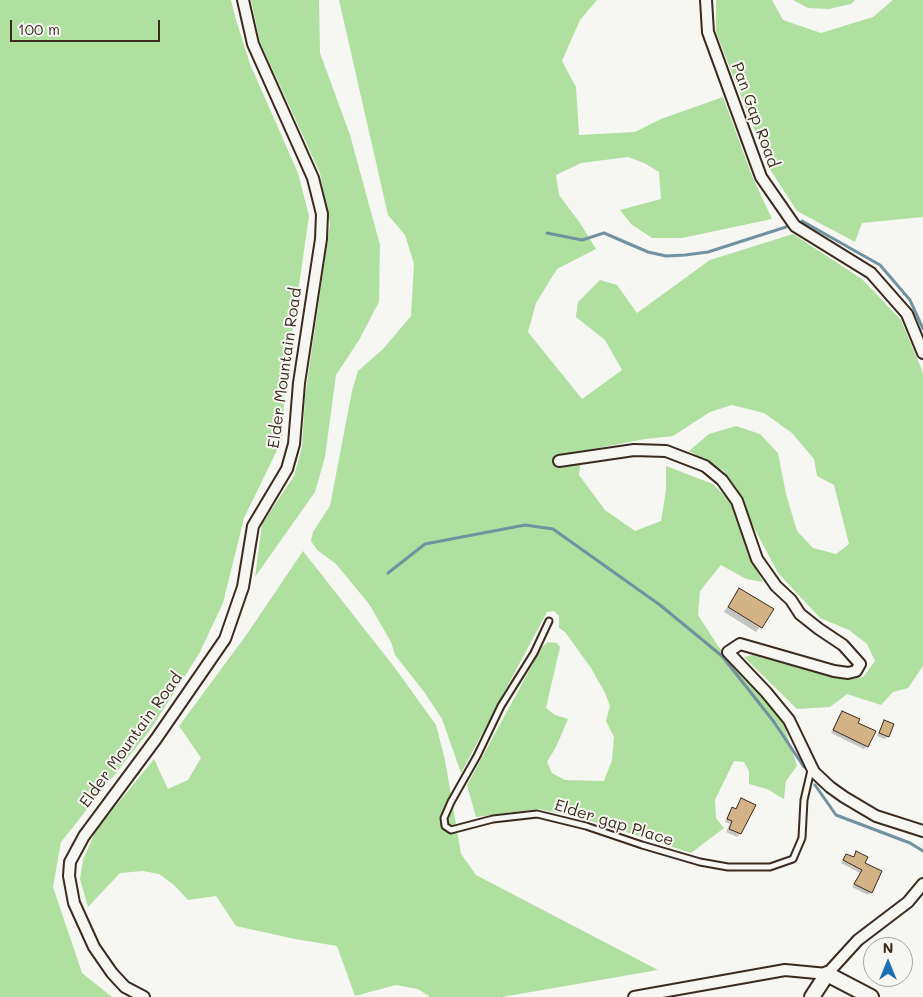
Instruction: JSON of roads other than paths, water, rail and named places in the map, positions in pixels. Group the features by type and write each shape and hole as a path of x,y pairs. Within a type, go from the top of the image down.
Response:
{"street":[{"name":"Elder Mountain Road","path":"144,997 125,986 112,973 94,947 74,902 69,876 70,862 84,836 156,739 225,639 243,587 253,526 286,469 294,444 299,383 321,239 322,214 313,178 253,44 243,0"},
{"name":"Pan Gap Road","path":"706,0 708,32 760,177 795,226 871,273 907,314 923,353"},
{"path":"559,461 634,450 666,451 704,466 722,480 737,501 757,559 776,586 791,600 800,614 843,645 860,664 856,671 834,671 740,644 728,652 766,692 789,720 814,772 830,787 876,816 923,831"},
{"path":"812,997 827,974 858,940 908,902 923,884"},
{"path":"634,997 785,970 827,974 871,997"}],"lane":[{"name":"Elder gap Place","path":"549,621 534,654 501,706 477,756 451,802 444,818 445,826 451,830 493,819 537,814 586,826 642,846 700,862 728,867 770,867 793,859 802,838 804,800 812,767"}],"waterway":[{"path":"802,221 880,265 910,300 923,329"},
{"path":"547,233 582,240 604,233 648,252 666,256 708,252 786,227"},
{"path":"388,573 425,544 525,525 553,529 660,605 722,656 774,722 804,767"},
{"path":"815,785 836,815 910,843 923,851"}]}
